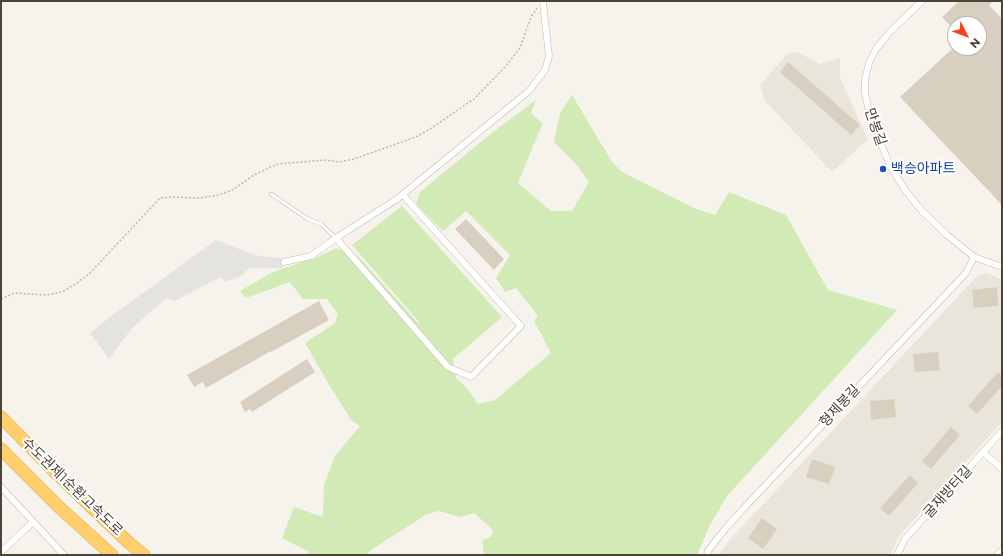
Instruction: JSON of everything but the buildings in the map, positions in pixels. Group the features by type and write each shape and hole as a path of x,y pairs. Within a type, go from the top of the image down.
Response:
{"highway":[{"name":"수도권제1순환고속도로","path":"1,417 58,475 129,543 144,555"},
{"name":"수도권제1순환고속도로","path":"1,449 59,507 112,555"}],"street":[{"path":"284,262 311,256 336,238 397,200 529,91 545,70 549,56 544,1"},
{"name":"만봉길","path":"922,1 889,33 876,49 865,80 865,93 869,111 890,166 905,190 922,211 947,235 974,257 1002,267"},
{"path":"336,238 448,368 471,376 521,326 403,195"},
{"name":"형제봉길","path":"707,555 708,551 725,529 743,509 966,273 974,257"},
{"name":"굴재방터길","path":"897,555 905,539 1002,431"},
{"path":"983,452 1002,469"},
{"path":"1,487 64,555"},
{"path":"1,552 33,522"},
{"path":"997,555 1002,550"}],"lane":[{"path":"271,194 308,219 321,224 336,238"}],"path":[{"path":"1,299 14,293 47,295 62,292 77,283 90,273 160,198 200,198 219,195 234,189 254,175 277,164 326,160 339,162 354,159 416,137 474,99 505,67 520,48 531,17 538,6"}],"shaded area":[{"name":"백승아파트","path":"797,52 820,64 840,58 840,78 868,139 832,172 765,101 760,85 788,53"},
{"path":"216,240 257,256 281,258 283,268 250,268 241,276 226,282 220,277 175,301 167,298 132,328 109,359 90,333"},
{"path":"987,273 1002,280 1002,422 899,536 890,555 719,555 730,539 977,276"}],"green space":[{"path":"572,95 612,162 622,172 694,208 715,215 729,192 786,215 828,290 897,310 727,496 710,525 697,555 484,555 482,540 491,537 493,530 474,513 460,517 439,511 427,514 371,550 367,555 308,555 309,552 282,538 294,507 323,517 324,485 335,456 360,426 352,421 305,343 335,323 338,314 327,299 303,299 290,282 246,298 240,291 273,272 320,256 336,248 357,255 417,322 420,323 352,245 402,206 502,317 453,359 456,378 466,387 478,404 495,400 551,353 534,321 538,316 516,288 505,292 496,278 510,255 466,211 443,231 416,204 420,192 493,132 536,100 531,113 543,124 518,183 551,211 572,211 589,182 576,164 554,142 560,113"}],"place":[{"name":"백승아파트","path":"883,169"}]}
